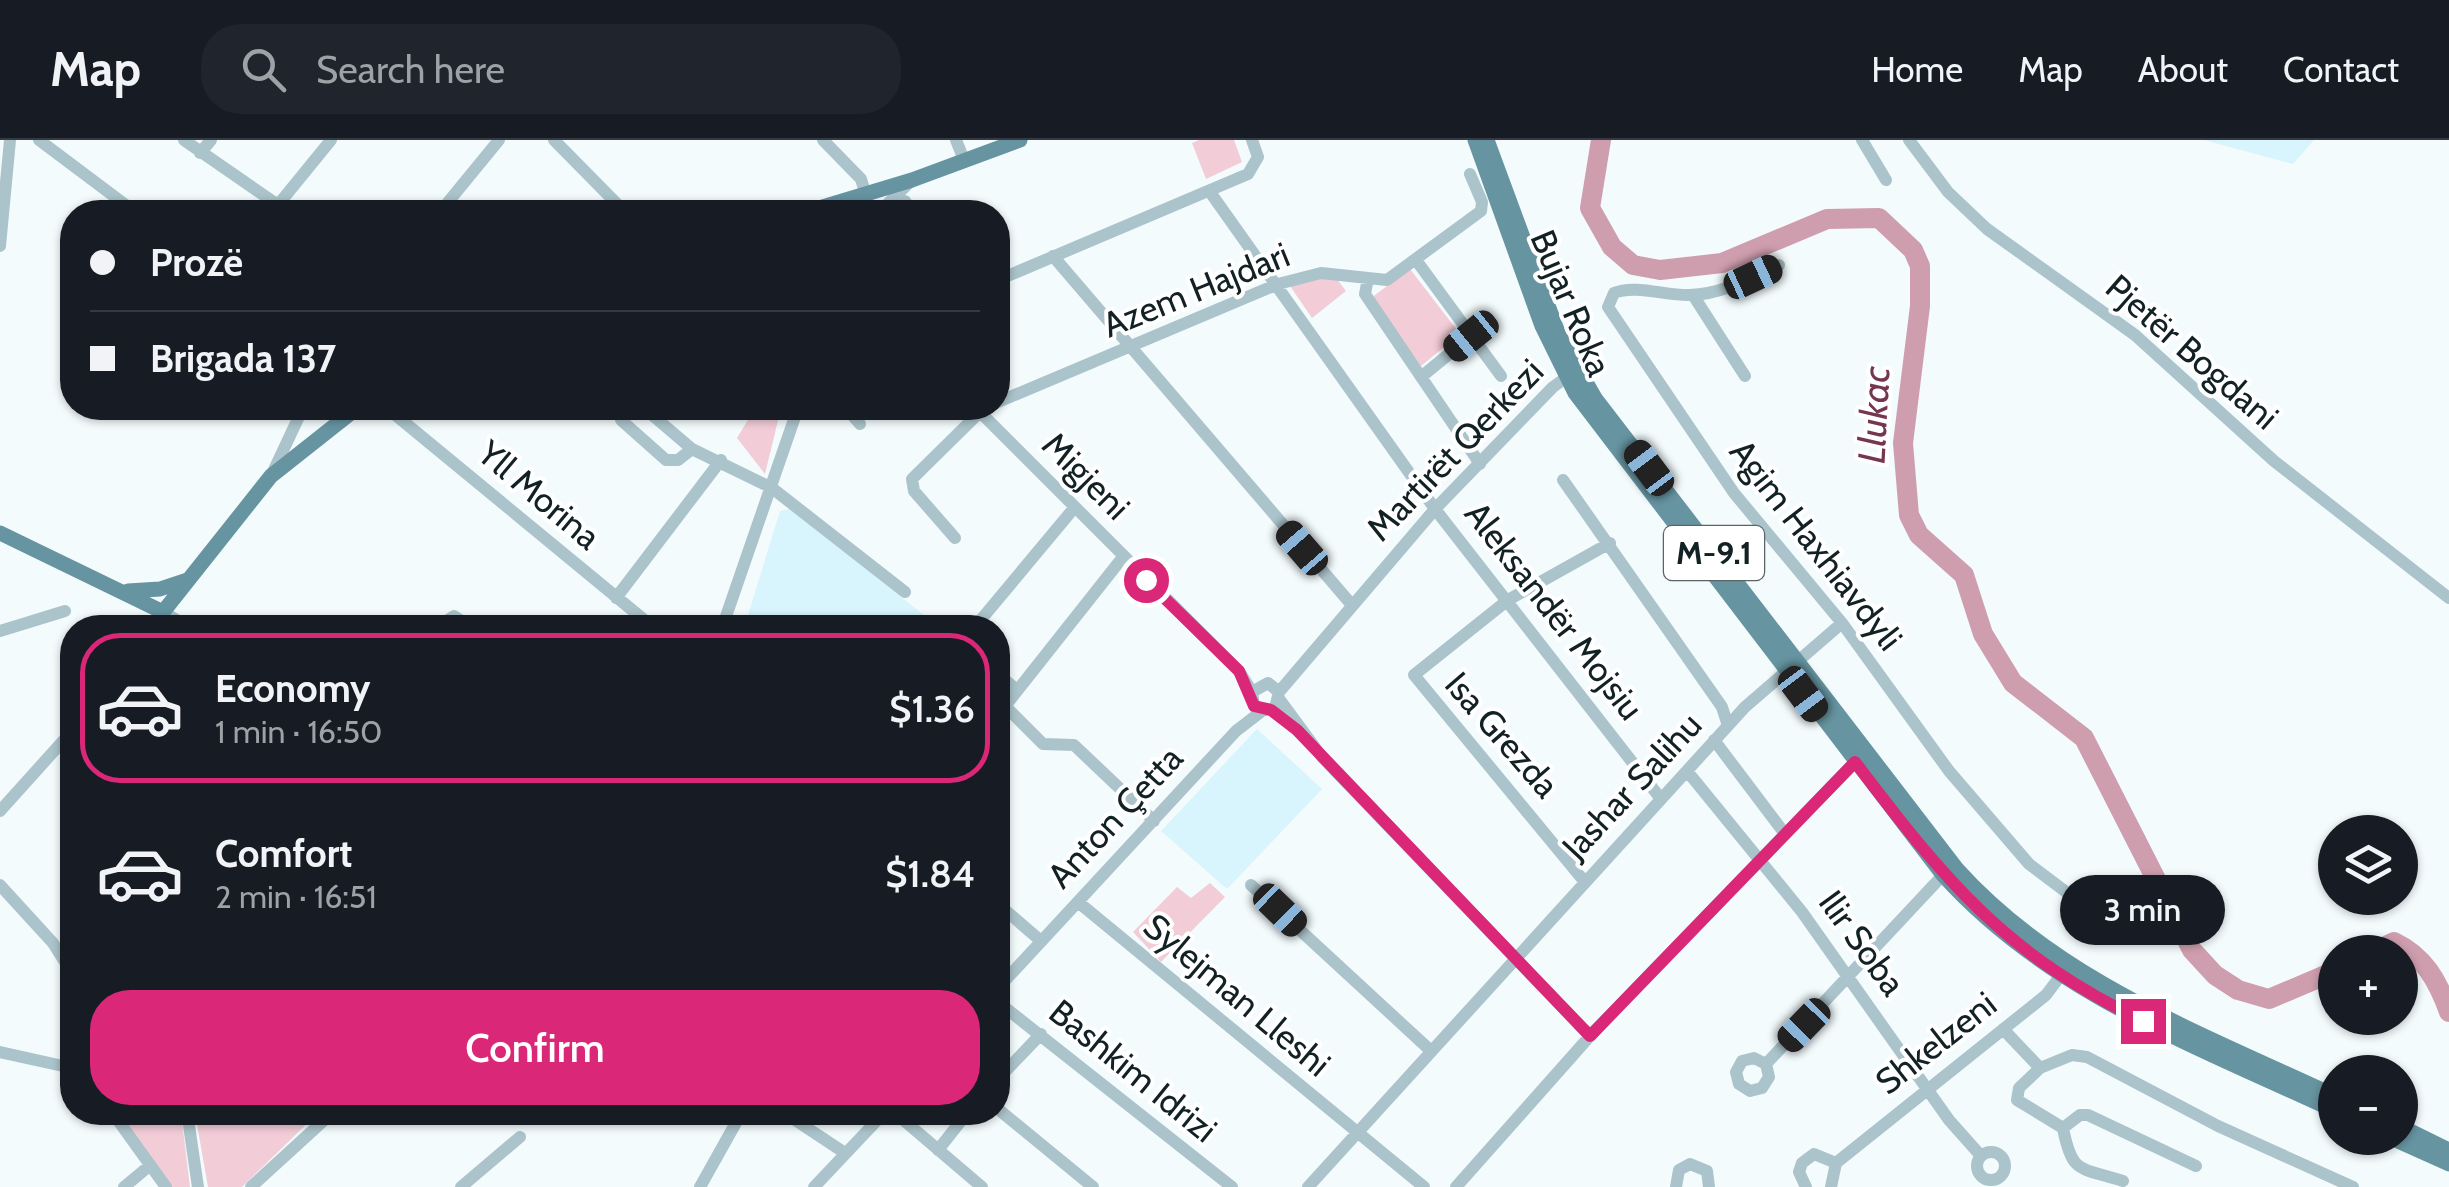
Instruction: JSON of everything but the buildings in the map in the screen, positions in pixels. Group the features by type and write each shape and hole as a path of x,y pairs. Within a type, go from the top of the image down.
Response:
{"main road":[{"path":"842,200 992,140"},
{"path":"867,191 912,180 960,150 1020,140"},
{"name":"Bujar Roka","path":"1475,140 1542,326 1572,374 1790,664 1975,889 2064,971"},
{"name":"Bujar Roka","path":"1487,140 1572,374"},
{"path":"0,533 163,612 270,477 342,420"},
{"path":"124,591 160,589 187,580"},
{"name":"Bujar Roka","path":"1790,664 1855,762 1942,875 2002,934 2064,971"},
{"name":"M-9.1","path":"2064,971 2318,1088"},
{"name":"M-9.1","path":"2064,971 2318,1102"},
{"path":"2418,1135 2449,1150"},
{"path":"2418,1150 2449,1164"}],"street":[{"path":"39,140 119,200"},
{"path":"184,140 270,200"},
{"path":"200,153 211,140"},
{"path":"289,200 331,140"},
{"path":"450,200 499,140"},
{"path":"554,140 613,200"},
{"path":"823,140 856,172 869,200"},
{"path":"1010,275 1248,174 1258,157 1252,140"},
{"path":"1862,140 1886,180"},
{"name":"Pjetër Bogdani","path":"1909,140 1948,192 1987,229 2136,335 2274,461 2449,598"},
{"path":"0,246 6,150"},
{"name":"Azem Hajdari","path":"1010,397 1130,350 1278,284 1321,273 1387,280 1481,211 1482,202 1470,174"},
{"path":"891,200 912,180"},
{"name":"Aleksandër Mojsiu","path":"1210,192 1436,509 1661,799"},
{"path":"1052,256 1351,604"},
{"path":"1416,260 1501,376"},
{"name":"Agim Haxhiavdyli","path":"1779,264 1726,289 1693,295 1626,288 1614,293 1608,306 1734,493 1842,622 1948,771 2029,864 2094,913 2131,928"},
{"path":"1368,278 1365,294 1480,464"},
{"path":"1693,295 1745,376"},
{"path":"1421,377 1471,336"},
{"name":"Martirët Qerkezi","path":"1266,697 1299,665 1436,509 1572,374"},
{"path":"270,477 296,420"},
{"name":"Yll Morina","path":"401,420 638,615"},
{"path":"620,420 662,458 674,461 692,449"},
{"path":"658,420 692,449 772,488 905,592"},
{"path":"727,615 794,420"},
{"path":"856,420 860,424"},
{"path":"955,538 911,483 968,420"},
{"name":"Migjeni","path":"991,420 1266,697 1590,1036"},
{"path":"616,598 721,460"},
{"path":"1563,480 1722,707 1728,726"},
{"path":"985,615 1075,507"},
{"path":"1508,600 1610,544"},
{"path":"1010,698 1123,557"},
{"name":"Isa Grezda","path":"1508,600 1414,675 1584,882"},
{"path":"0,631 66,611"},
{"path":"161,615 168,615"},
{"path":"1790,664 1842,622"},
{"name":"Jashar Salihu","path":"1308,1187 1714,740 1790,664"},
{"path":"1010,685 1016,690"},
{"name":"Anton Çetta","path":"1010,975 1266,697"},
{"path":"1010,717 1043,744 1074,745 1154,821"},
{"path":"1714,740 1785,834"},
{"path":"0,811 60,744"},
{"path":"1456,1187 1590,1036 1855,762"},
{"name":"Ilir Soba","path":"1687,772 1850,976 1981,1156"},
{"path":"1766,1064 1942,875"},
{"path":"0,885 60,955"},
{"path":"1251,885 1430,1050"},
{"name":"Sylejman Lleshi","path":"1078,902 1424,1187"},
{"path":"1010,914 1041,941"},
{"name":"Shkelzeni","path":"1806,1187 1799,1172 1802,1163 1814,1154 1836,1163 1927,1086 2046,996 2064,971"},
{"name":"Bashkim Idrizi","path":"1010,1011 1231,1187"},
{"path":"2003,1029 2040,1068"},
{"path":"1010,1066 1041,1034"},
{"path":"0,1052 60,1065"},
{"path":"2123,1181 2068,1160 2063,1128 2015,1095 2040,1068 2072,1056 2087,1057 2218,1126 2353,1187"},
{"path":"2063,1128 2080,1114 2088,1116 2196,1166"},
{"path":"1010,1119 1093,1187"},
{"path":"121,1125 166,1187"},
{"path":"189,1125 198,1187"},
{"path":"252,1187 320,1125"},
{"path":"700,1187 735,1125"},
{"path":"802,1125 845,1154"},
{"path":"814,1187 873,1125"},
{"path":"909,1125 982,1187"},
{"path":"938,1150 958,1125"},
{"path":"461,1187 520,1137"},
{"path":"1969,1187 1983,1177 1998,1178 2005,1164 1994,1152 1981,1156 1977,1166 1983,1177"},
{"path":"1830,1187 1836,1163"},
{"path":"1662,1187 1676,1182 1684,1166 1697,1164 1706,1171 1709,1187"},
{"path":"124,1187 148,1167"}],"shaded area":[{"path":"1234,140 1242,162 1206,179 1192,143"},
{"path":"2204,140 2314,140 2293,164"},
{"path":"1410,269 1460,334 1421,366 1371,298"},
{"path":"1336,278 1346,291 1312,318 1290,286 1313,279"},
{"path":"748,420 778,420 765,474 737,438"},
{"path":"790,509 924,615 748,615 780,511"},
{"path":"1257,729 1322,789 1227,889 1161,831"},
{"path":"1210,883 1225,897 1161,962 1133,932 1177,887 1191,898"},
{"path":"121,1125 182,1125 190,1187 170,1187"},
{"path":"197,1125 306,1125 242,1187 208,1187"}],"waterway":[{"name":"Llukac","path":"1601,140 1590,208 1612,247 1633,265 1660,270 1722,263 1827,219 1879,218 1913,250 1920,266 1920,306 1903,443 1909,515 1919,535 1964,575 1983,634 2013,683 2084,738 2192,950 2215,975 2238,990 2269,999 2318,978"},
{"name":"Llukac","path":"2418,958 2435,980 2449,1012"}],"route":[{"path":"1146,580 1239,671 1252,692 1254,706 1262,711 1271,710 1297,730 1590,1036 1855,762 1942,875 1981,916 2060,977 2143,1021"}]}
